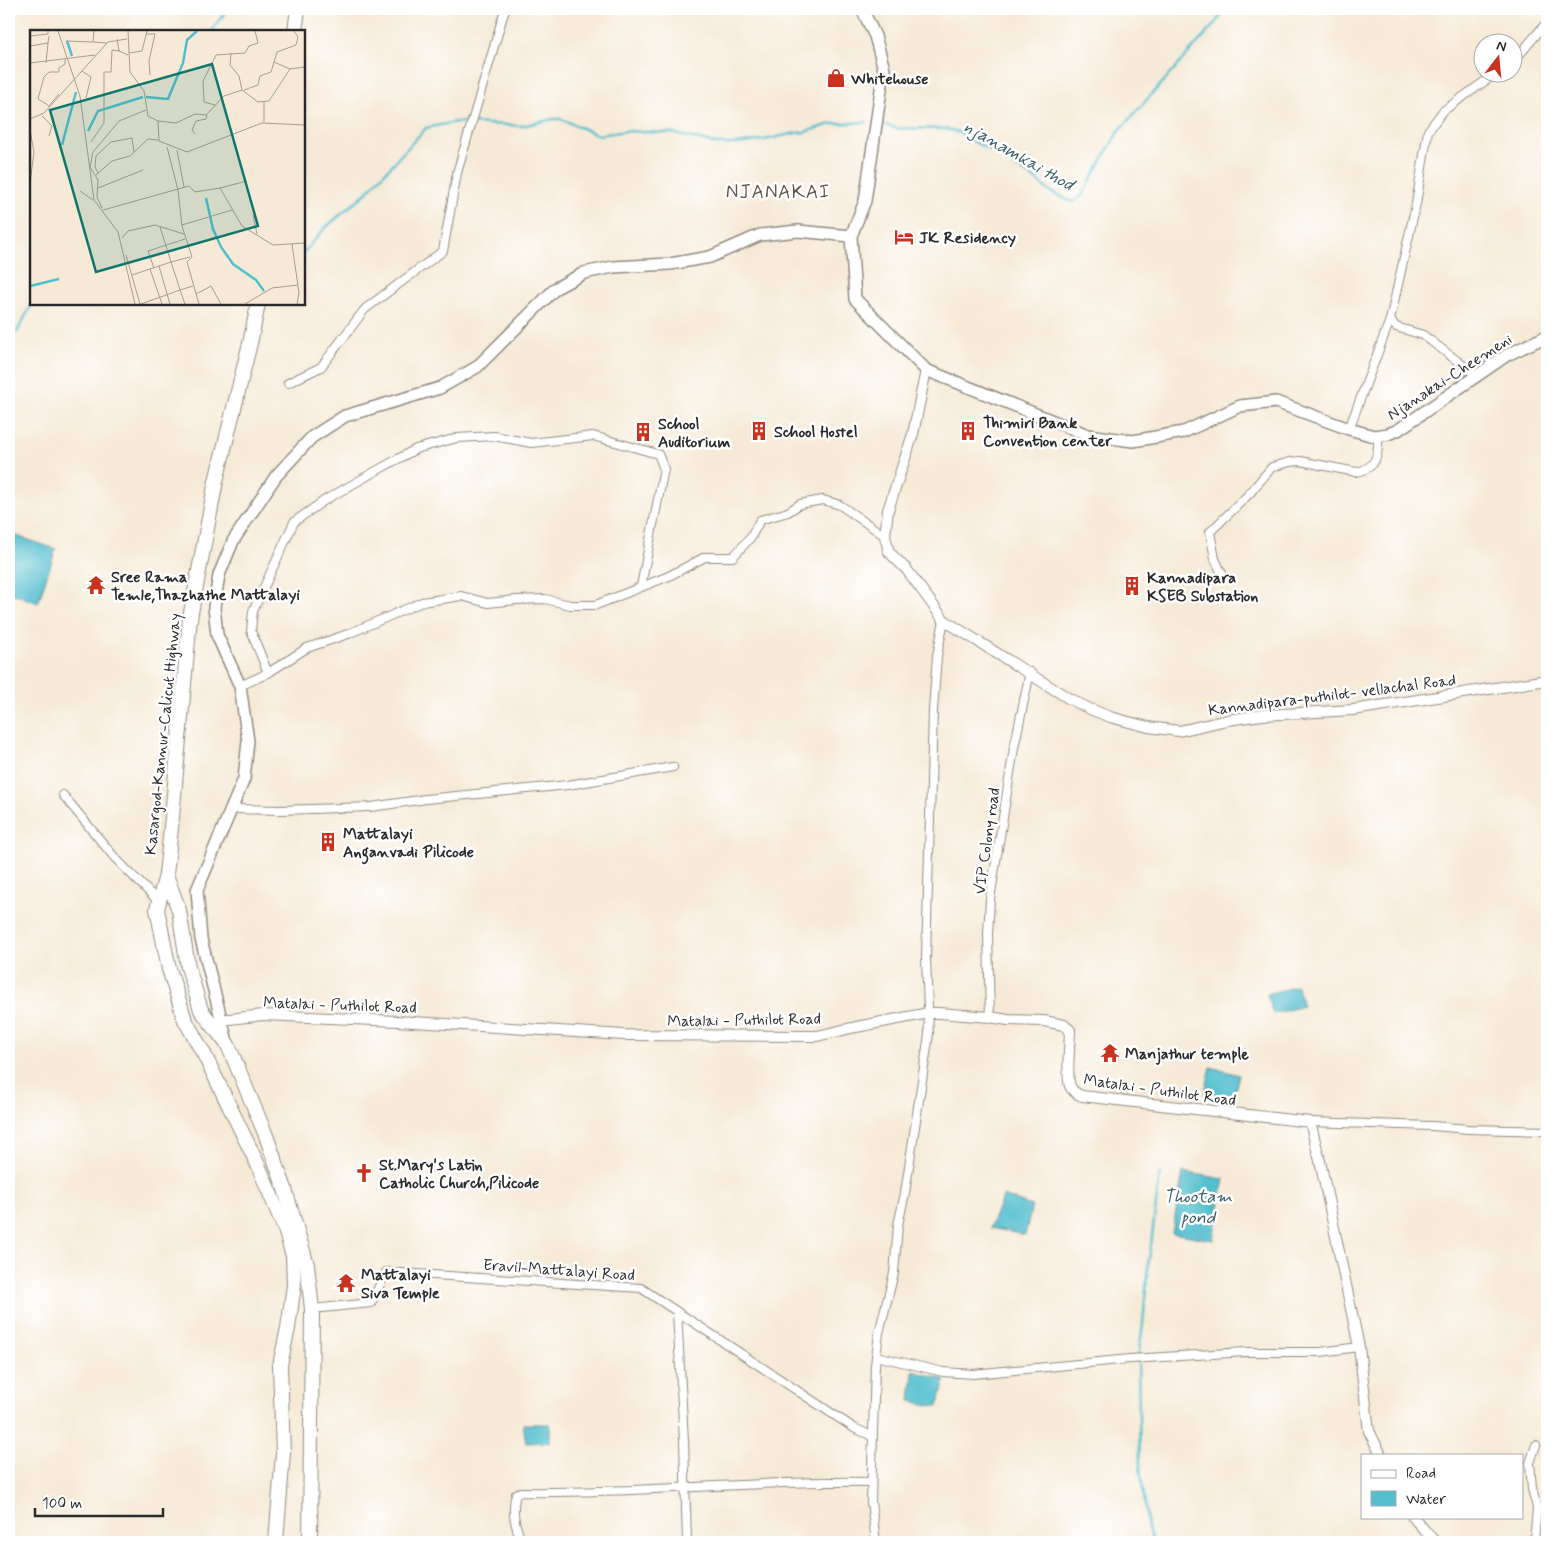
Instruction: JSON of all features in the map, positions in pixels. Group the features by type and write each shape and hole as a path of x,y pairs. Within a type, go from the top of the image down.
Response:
{"highway":[{"path":"295,30 298,9"},
{"name":"Kasargod-Kannur-Calicut Highway","path":"258,305 216,481 190,618 172,828 166,875 157,909 169,969 185,1020 204,1054 258,1165 285,1230 293,1256 294,1285 280,1366 283,1453 276,1542"},
{"name":"Kasargod-Kannur-Calicut Highway","path":"166,875 179,910 188,967 201,1010 228,1045 265,1133 284,1186 307,1265 312,1310 310,1542"}],"main road":[{"path":"851,236 865,201 884,69 875,36 862,9"},
{"name":"Kasargod-Kannur-Calicut Highway","path":"228,1045 201,939 197,890 244,779 248,741 240,686 217,635 214,607 219,575 233,541 276,476 312,438 345,416 440,388 477,367 556,288 584,273 613,267 670,264 710,257 760,236 798,232 851,236"},
{"name":"Njanakai-Cheemeni","path":"851,236 855,299 926,370 1088,435 1133,441 1184,432 1240,406 1276,402 1349,430 1378,436 1398,430 1506,354 1547,336"}],"street":[{"path":"288,383 321,367 365,309 443,251 456,173 505,9"},
{"path":"1524,49 1547,22"},
{"path":"1349,430 1390,320 1416,204 1428,131 1443,111 1484,82"},
{"path":"1390,320 1396,327 1423,335 1476,375"},
{"path":"240,686 268,673 308,648 348,634 422,602 461,596 488,603 545,599 570,605 596,605 669,576 705,557 733,557 751,537 760,520 788,512 800,504 823,500 840,505 885,536 888,510 913,434 926,370"},
{"path":"268,673 251,631 252,611 294,522 326,500 416,449 457,438 494,436 531,443 593,436 658,454 664,469 642,586"},
{"path":"1223,576 1215,560 1210,532 1249,494 1272,467 1300,461 1356,472 1364,471 1372,465 1376,458 1379,449 1378,436"},
{"name":"Kannadipara-puthilot- vellachal Road","path":"885,536 889,552 907,570 944,620 1030,672 1068,698 1110,717 1148,727 1179,731 1227,720 1262,715 1353,710 1547,680"},
{"path":"876,1542 871,1501 871,1482 876,1356 879,1333 894,1273 898,1225 905,1193 929,1034 926,958 933,711 937,656 944,620"},
{"name":"VIP Colony road","path":"990,1016 988,934 990,899 1014,748 1030,672"},
{"path":"232,809 280,810 371,807 426,799 568,785 673,767"},
{"path":"63,795 115,858 159,902"},
{"name":"Matalai - Puthilot Road","path":"221,1020 262,1015 624,1035 817,1036 928,1013 1044,1021 1064,1025 1070,1030 1068,1075 1070,1087 1082,1096 1310,1122"},
{"path":"1380,1454 1369,1431 1359,1347 1310,1122 1547,1131"},
{"name":"Eravil-Mattalayi Road","path":"312,1310 372,1303 386,1272 640,1288 854,1428 872,1436"},
{"path":"677,1312 687,1542"},
{"path":"876,1356 907,1365 943,1372 973,1374 1130,1359 1246,1352 1320,1352 1359,1347"},
{"path":"1534,1542 1537,1508 1532,1489 1530,1463 1536,1445"},
{"path":"522,1542 515,1525 514,1514 514,1501 516,1494 520,1492 576,1493 742,1484 871,1482"},
{"path":"1414,1518 1435,1542"}],"water":[{"path":"11,534 56,549 38,603 9,592 9,540"},
{"path":"1297,986 1303,1006 1273,1014 1267,994"},
{"path":"1211,1067 1239,1075 1232,1102 1204,1095"},
{"name":"Thootam pond","path":"1183,1172 1224,1179 1213,1240 1172,1233"},
{"path":"1003,1196 1032,1206 1025,1235 990,1228"},
{"path":"913,1371 945,1380 938,1407 910,1401"},
{"path":"523,1424 550,1424 550,1442 526,1443"}],"waterway":[{"path":"213,30 227,9"},
{"name":"njanamkai thod","path":"885,125 896,128 946,129 961,133 1004,157 1014,167 1030,175 1049,191 1072,202 1081,197 1118,132 1226,9"},
{"name":"njanamkai thod","path":"305,251 325,228 366,193 426,128 455,122 522,126 561,119 598,135 627,131 672,133 716,144 737,144 805,132 831,124 867,122"},
{"path":"17,332 31,305"},
{"path":"1152,1542 1148,1528 1140,1468 1138,1358 1160,1173"}],"place":[{"name":"Whitehouse","path":"836,78"},
{"name":"JK Residency","path":"904,237"},
{"name":"School Hostel","path":"759,431"},
{"name":"Thimiri Bank Convention center","path":"968,431"},
{"name":"School Auditorium","path":"643,432"},
{"name":"Sree Rama Temle,Thazhathe Mattalayi","path":"96,585"},
{"name":"Kannadipara KSEB Substation","path":"1132,586"},
{"name":"Mattalayi Anganvadi Pilicode","path":"328,842"},
{"name":"Manjathur temple","path":"1110,1053"},
{"name":"St.Mary's Latin Catholic Church,Pilicode","path":"364,1173"},
{"name":"Mattalayi Siva Temple","path":"346,1283"}],"district":[{"name":"NJANAKAI","path":"778,191"}]}
